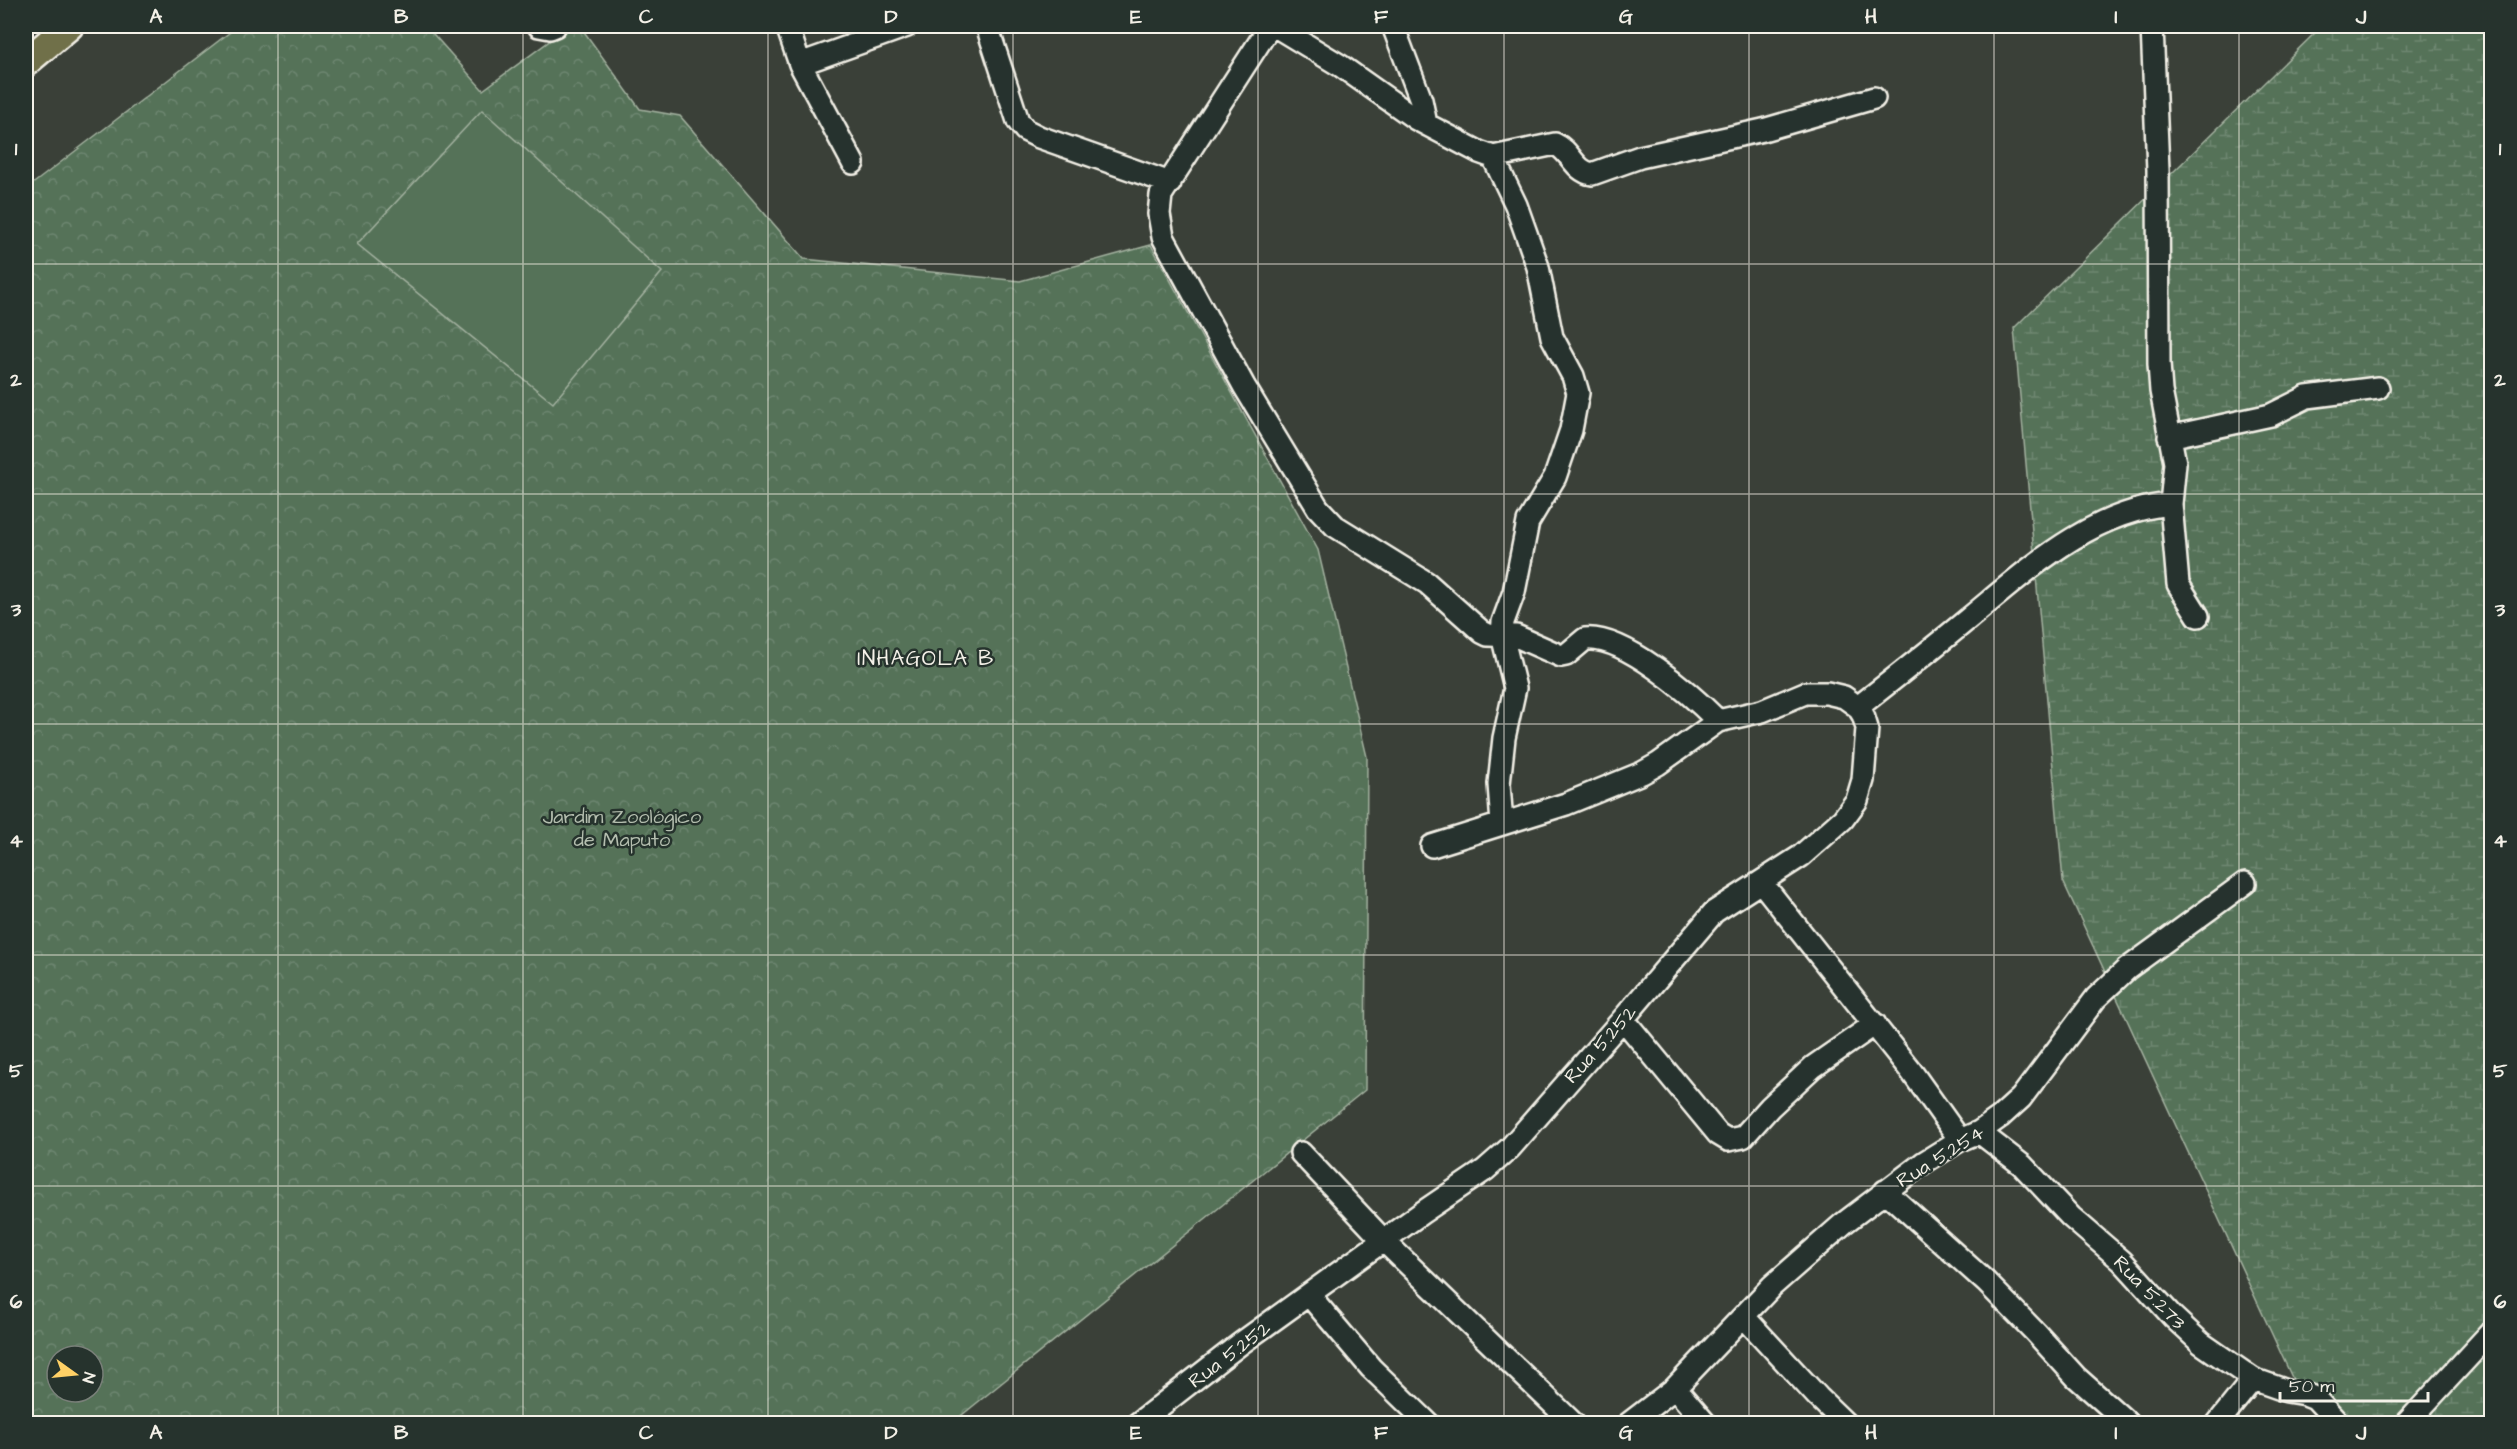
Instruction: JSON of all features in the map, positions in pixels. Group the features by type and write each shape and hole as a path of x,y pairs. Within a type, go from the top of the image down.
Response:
{"main road":[{"path":"26,62 69,26"}],"street":[{"path":"539,26 550,28 555,26"},
{"path":"787,26 800,64 853,163"},
{"path":"800,64 907,26"},
{"path":"987,26 1018,121 1025,130 1170,183"},
{"path":"1718,721 1685,692 1625,648 1607,642 1585,639 1566,655 1561,656 1527,640 1488,635 1482,632 1427,583 1335,526 1318,508 1244,386 1163,237 1159,214 1161,195 1273,26 1341,66 1426,124 1493,157 1555,144 1563,147 1579,170 1592,174 1640,157 1763,130 1874,98"},
{"path":"1393,26 1421,100 1426,124"},
{"path":"2152,26 2158,170 2161,391 2175,464 2171,504 2178,584 2198,615"},
{"path":"1493,157 1516,205 1538,267 1552,336 1573,376 1578,393 1571,430 1554,477 1528,522 1514,592 1503,622 1502,635 1515,688 1504,738 1499,784 1502,824"},
{"path":"2169,437 2271,415 2307,397 2378,388"},
{"path":"1432,846 1566,804 1642,773 1718,721 1762,711 1805,693 1827,693 1844,697 1858,707 2060,547 2112,517 2171,504"},
{"name":"Rua 5.252","path":"1137,1424 1240,1344 1485,1170 1510,1148 1714,912 1762,883 1817,843 1843,819 1857,800 1863,780 1867,728 1858,707"},
{"name":"Rua 5.273","path":"1762,883 1875,1024 1970,1136 2022,1165 2071,1216 2122,1261 2200,1343 2253,1379 2315,1398 2338,1424"},
{"name":"Rua 5.254","path":"1628,1424 1675,1388 1801,1259 1923,1163 1970,1136 2021,1098 2096,998 2127,969 2245,883"},
{"path":"1623,1019 1718,1134 1728,1140 1743,1137 1770,1107 1813,1066 1875,1024"},
{"path":"1301,1153 1384,1241 1574,1424"},
{"path":"1885,1191 1986,1282 2036,1332 2076,1377 2129,1424"},
{"path":"1309,1295 1371,1368 1429,1424"},
{"path":"1744,1317 1846,1424"},
{"path":"2406,1424 2492,1331"},
{"path":"2217,1424 2253,1379"},
{"path":"1675,1388 1706,1424"}],"green space":[{"name":"Jardim Zoológico de Maputo","path":"238,26 426,26 483,90 570,26 580,26 640,109 680,116 804,259 1020,281 1151,245 1318,550 1367,757 1365,1090 952,1423 26,1424 26,189"},
{"path":"2322,26 2491,26 2491,1423 2341,1423 2301,1397 2063,881 2014,328"},
{"path":"482,110 662,272 553,403 357,244"}],"district":[{"name":"INHAGOLA B","path":"926,658"}]}
